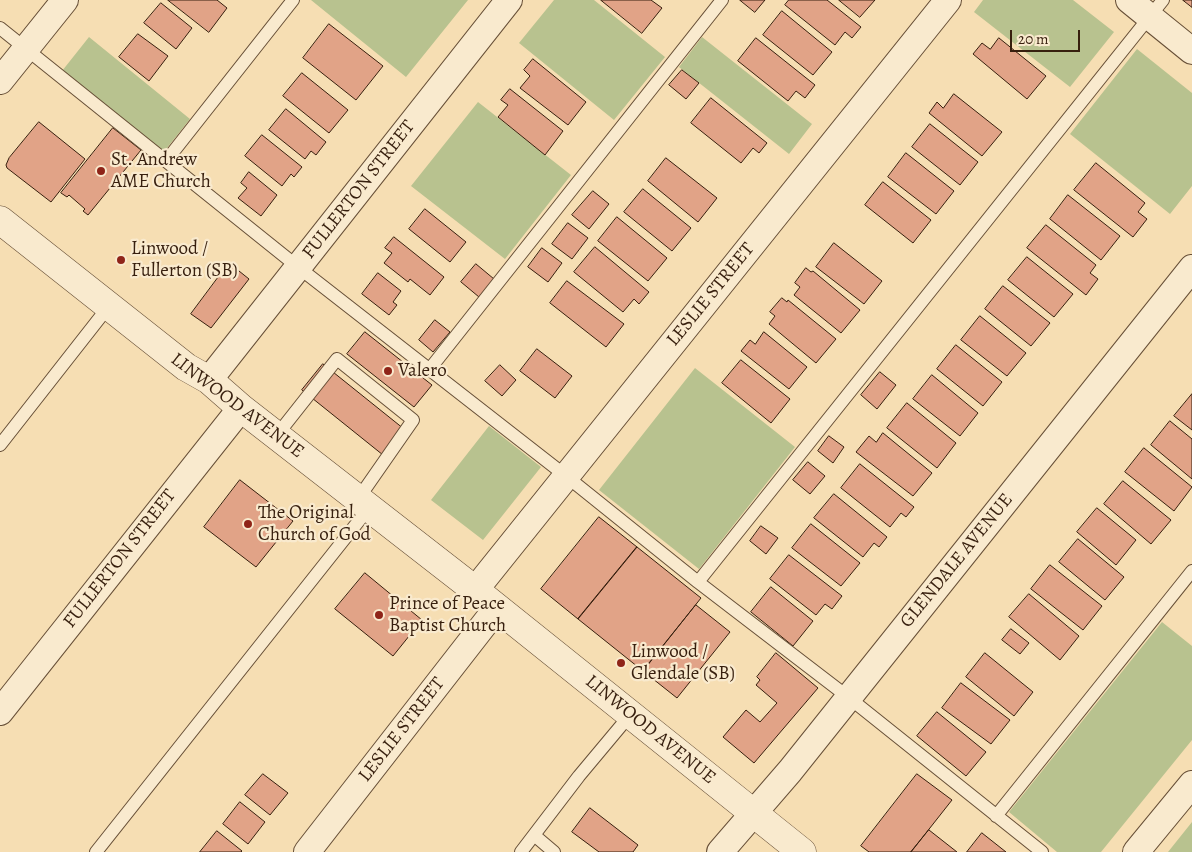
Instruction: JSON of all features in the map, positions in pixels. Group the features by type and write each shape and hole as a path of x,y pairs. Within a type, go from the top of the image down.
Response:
{"street":[{"path":"0,81 65,0"},
{"name":"FULLERTON STREET","path":"209,380 509,0"},
{"name":"LESLIE STREET","path":"475,590 948,0"},
{"path":"1129,0 1157,8 1192,51"},
{"name":"LINWOOD AVENUE","path":"0,220 186,367 209,380 241,408 475,590 802,852"},
{"name":"GLENDALE AVENUE","path":"720,852 790,771 1192,268"},
{"name":"FULLERTON STREET","path":"0,712 241,408"},
{"name":"LESLIE STREET","path":"307,852 497,608"},
{"path":"1136,852 1192,784"}],"lane":[{"path":"166,161 293,0"},
{"path":"429,370 722,0"},
{"path":"698,582 1157,8"},
{"path":"0,28 298,267 566,476 698,582 848,697 1042,852"},
{"path":"0,445 109,306"},
{"path":"96,852 364,503 413,420 337,359 277,435"},
{"path":"996,816 1192,571"},
{"path":"521,852 579,776 630,715"},
{"path":"534,835 554,852"}],"green space":[{"path":"311,0 468,0 406,77"},
{"path":"554,0 594,0 665,57 614,120 519,43"},
{"path":"983,0 1073,0 1114,32 1070,87 974,12"},
{"path":"89,37 190,119 163,153 62,71"},
{"path":"702,37 812,124 789,154 679,67"},
{"path":"1137,49 1192,93 1192,186 1170,214 1070,134"},
{"path":"478,102 571,175 505,259 411,186"},
{"path":"695,368 795,447 699,569 599,490"},
{"path":"489,426 541,467 483,540 431,500"},
{"path":"1162,622 1192,646 1192,740 1101,852 1057,852 1009,812"},
{"path":"1192,822 1192,852 1168,852"}],"building":[{"path":"168,0 217,0 227,8 209,32"},
{"path":"601,0 651,0 662,8 642,33"},
{"path":"740,0 765,0 755,12"},
{"path":"789,0 827,0 861,27 852,38 845,32 835,45 785,5"},
{"path":"839,0 875,0 860,17"},
{"path":"1183,0 1192,0 1192,7"},
{"path":"161,3 192,28 176,49 144,23"},
{"path":"782,11 832,52 813,75 763,35"},
{"path":"329,24 383,66 356,100 303,58"},
{"path":"138,34 168,56 149,81 119,57"},
{"path":"756,38 815,85 805,98 796,91 788,101 738,61"},
{"path":"999,38 1046,76 1027,99 973,54 982,43 990,49"},
{"path":"533,59 586,102 568,125 520,88 530,76 524,70"},
{"path":"682,70 699,83 686,99 669,85"},
{"path":"302,73 348,110 329,133 283,96"},
{"path":"510,89 563,131 545,155 498,117 508,105 501,100"},
{"path":"954,94 1002,132 982,156 929,113 937,102 943,108"},
{"path":"711,98 767,143 759,153 753,148 741,163 691,123"},
{"path":"286,109 326,142 316,155 311,151 305,159 269,130"},
{"path":"39,122 85,159 51,202 7,168 6,165 9,158"},
{"path":"930,124 978,162 960,185 912,147"},
{"name":"St. Andrew AME Church","path":"113,128 141,150 88,215 83,211 85,209 69,195 67,197 61,193"},
{"path":"262,135 302,167 294,177 291,174 282,186 245,156"},
{"path":"906,153 954,191 936,214 888,177"},
{"path":"666,158 717,198 698,222 648,181"},
{"path":"1096,163 1145,203 1138,212 1147,219 1133,237 1074,190"},
{"path":"249,172 277,195 261,216 238,198 247,188 241,183"},
{"path":"883,182 931,220 913,243 865,205"},
{"path":"643,189 691,228 672,251 624,212"},
{"path":"593,191 609,204 589,229 572,215"},
{"path":"1068,195 1120,236 1101,260 1050,219"},
{"path":"425,209 466,242 450,262 409,229"},
{"path":"617,217 667,258 648,281 598,241"},
{"path":"568,223 588,238 572,259 552,244"},
{"path":"1046,225 1096,265 1090,273 1098,279 1086,295 1027,248"},
{"path":"394,237 444,277 430,295 410,279 408,282 384,263 392,253 385,248"},
{"path":"834,243 882,281 864,304 816,267"},
{"path":"595,247 649,292 639,304 634,299 623,312 574,272"},
{"path":"542,248 562,263 548,282 528,267"},
{"path":"1027,257 1073,294 1054,317 1008,280"},
{"path":"229,263 249,279 211,328 191,314"},
{"path":"476,264 494,279 479,297 461,282"},
{"path":"806,268 811,272 813,271 860,310 841,333 794,295 800,287 795,283"},
{"path":"378,273 401,291 393,302 397,305 389,315 362,294"},
{"path":"567,281 624,324 606,347 550,303"},
{"path":"1003,286 1050,323 1031,346 985,309"},
{"path":"782,298 787,302 788,300 836,339 816,363 769,324 775,316 770,312"},
{"path":"980,316 1026,353 1007,376 961,340"},
{"path":"435,320 450,332 433,352 419,340"},
{"path":"365,332 432,385 414,407 347,354"},
{"path":"764,332 807,367 789,389 741,351 750,340 755,344"},
{"path":"956,345 1002,382 983,406 937,369"},
{"path":"537,349 572,376 555,398 520,371"},
{"path":"741,360 790,399 771,423 722,383"},
{"path":"323,364 409,433 388,459 302,390"},
{"path":"500,365 516,380 502,396 485,381"},
{"path":"880,372 896,385 877,409 861,395"},
{"path":"932,375 978,413 960,436 913,399"},
{"path":"1192,394 1192,430 1174,416"},
{"path":"907,403 956,443 937,468 887,428"},
{"path":"1170,421 1192,439 1192,479 1151,445"},
{"path":"883,433 932,473 913,496 856,452 869,436 876,442"},
{"path":"829,436 844,447 833,463 818,451"},
{"path":"1144,448 1192,487 1174,511 1125,472"},
{"path":"808,462 825,476 810,494 793,480"},
{"path":"860,464 914,507 906,517 901,513 890,527 841,488"},
{"name":"The Original Church of God","path":"240,480 293,521 256,567 204,527"},
{"path":"1123,481 1171,520 1151,544 1104,504"},
{"path":"834,494 887,537 879,547 874,543 863,557 814,518"},
{"path":"1097,508 1136,540 1116,565 1077,532"},
{"path":"599,517 637,547 578,619 541,589"},
{"path":"811,524 860,563 841,586 792,548"},
{"path":"761,526 778,538 766,554 750,541"},
{"path":"1078,539 1124,577 1105,600 1059,562"},
{"path":"637,547 701,598 643,671 578,619"},
{"path":"789,555 842,596 832,609 825,604 816,615 770,579"},
{"path":"1050,565 1102,606 1083,630 1031,589"},
{"name":"Prince of Peace Baptist Church","path":"365,573 422,620 393,656 335,609"},
{"path":"771,587 813,621 793,646 751,612"},
{"path":"1029,594 1079,636 1060,660 1009,617"},
{"path":"696,605 730,632 677,698 643,671"},
{"path":"1011,629 1029,643 1020,654 1002,640"},
{"path":"776,653 818,688 754,763 723,737 746,710 760,722 777,703 756,685 760,680 757,677"},
{"path":"985,653 1033,692 1014,716 966,677"},
{"path":"961,683 1010,720 991,744 942,708"},
{"path":"937,712 986,752 966,776 917,736"},
{"path":"263,774 288,793 270,815 245,795"},
{"path":"917,774 952,800 911,852 869,852 861,846"},
{"path":"240,802 265,822 248,844 223,824"},
{"path":"590,808 638,845 633,852 599,852 572,832"},
{"path":"929,830 957,852 911,852"},
{"path":"217,831 242,851 200,852"},
{"path":"982,833 1006,852 967,852"}],"place":[{"name":"St. Andrew AME Church","path":"101,171"},
{"name":"Linwood / Fullerton (SB)","path":"121,260"},
{"name":"Valero","path":"388,371"},
{"name":"The Original Church of God","path":"248,524"},
{"name":"Prince of Peace Baptist Church","path":"379,615"},
{"name":"Linwood / Glendale (SB)","path":"621,663"}]}
